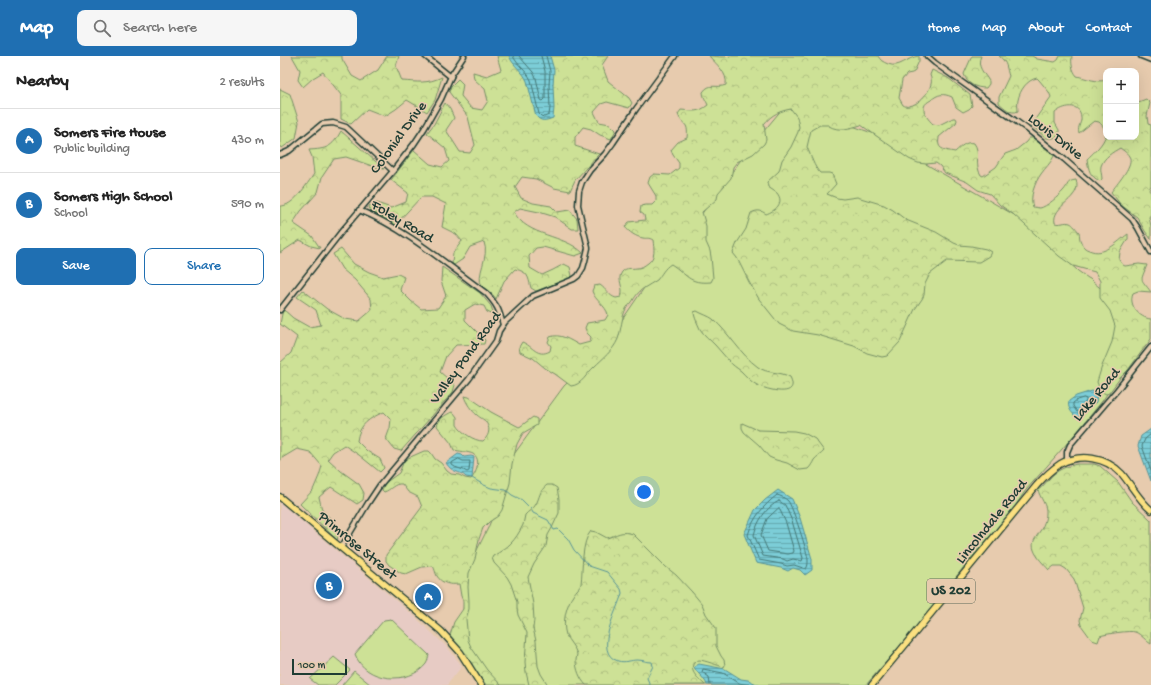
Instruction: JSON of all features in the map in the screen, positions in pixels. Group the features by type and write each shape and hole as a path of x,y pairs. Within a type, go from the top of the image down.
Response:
{"main road":[{"name":"Lincolndale Road","path":"872,685 1037,485 1054,468 1073,459 1085,458 1096,459 1108,464 1118,470 1151,510"},
{"name":"Primrose Street","path":"280,497 441,631 460,652 481,685"}],"street":[{"path":"425,56 451,77"},
{"name":"Colonial Drive","path":"359,210 393,171 424,129 442,98 451,77 464,56"},
{"name":"Valley Pond Road","path":"341,548 380,485 469,379 496,341 505,322 533,296 578,276 585,260 588,248 578,205 579,191 582,182 590,170 605,154 636,108 675,56"},
{"name":"Louis Drive","path":"927,56 1064,158 1132,220 1151,252"},
{"path":"1141,56 1151,60"},
{"path":"280,155 289,151 322,124 333,123 346,127 393,171"},
{"name":"Foley Road","path":"280,310 359,210 375,216 398,230 486,293 496,303 501,314 503,325"},
{"name":"Lake Road","path":"1067,461 1067,452 1070,445 1122,384 1151,347"}],"shaded area":[{"path":"280,503 414,616 448,648 462,666 447,685 280,685"}],"green space":[{"path":"292,56 342,56 342,59 352,76 361,81 378,70 387,56 399,56 396,66 402,81 427,82 442,77 435,100 427,112 407,100 385,116 367,109 351,124 341,119 341,95 323,72 303,87 298,80 300,70"},
{"path":"497,56 608,56 602,65 608,81 629,98 632,103 629,108 607,102 601,104 594,112 599,122 610,124 616,130 611,139 600,135 591,129 583,127 575,137 575,146 599,154 575,180 570,191 554,188 536,179 522,177 515,187 521,198 533,203 551,206 557,212 570,210 577,219 578,229 572,229 555,217 539,212 520,208 514,212 520,220 528,226 566,242 583,253 575,256 543,247 536,248 529,256 530,268 542,275 564,264 570,267 572,276 567,280 536,291 531,288 527,275 515,269 504,281 496,299 482,286 480,282 485,254 484,242 470,247 463,259 454,265 452,263 453,253 462,241 456,234 442,227 446,204 432,197 421,197 395,225 370,211 369,206 377,203 391,208 406,202 408,193 391,180 414,150 430,164 442,167 449,161 445,148 427,133 434,124 445,103 450,109 454,118 446,130 460,152 470,153 475,145 468,117 449,92 451,86 458,79 463,84 461,96 471,108 482,110 488,101 485,89 474,79 473,72 487,76 501,70"},
{"path":"709,56 878,56 883,62 896,65 919,56 919,61 914,72 907,74 902,80 899,98 903,105 912,105 926,95 931,84 930,75 932,70 948,78 970,95 972,106 963,112 956,107 952,97 946,95 936,96 924,106 925,114 933,124 939,125 953,118 956,118 957,120 956,123 939,137 939,144 941,148 955,152 961,146 974,143 977,150 979,171 983,176 996,167 1005,154 1016,150 1029,138 1034,138 1042,146 1052,151 1054,156 1039,177 1035,186 1032,195 1033,207 1040,208 1046,206 1065,189 1069,182 1076,180 1077,187 1075,192 1058,211 1055,217 1055,223 1059,224 1066,222 1074,226 1079,232 1080,240 1083,246 1086,249 1095,252 1100,252 1110,248 1128,234 1128,239 1120,252 1119,260 1125,266 1139,264 1147,265 1142,280 1151,292 1138,291 1133,293 1132,302 1133,306 1142,316 1151,319 1151,339 1109,393 1106,394 1102,392 1097,382 1112,342 1115,326 1110,311 1100,298 1100,281 1095,272 1073,266 1059,256 1013,214 1000,205 990,194 978,190 967,182 945,173 936,163 918,163 909,159 861,125 837,129 829,125 820,125 811,130 807,147 814,165 820,173 832,174 836,184 827,194 843,199 857,197 884,205 906,220 936,232 954,243 986,249 991,252 989,256 979,262 947,261 930,274 925,284 924,295 915,309 900,342 887,356 882,357 867,353 854,346 818,335 793,331 779,324 759,299 733,253 737,243 746,229 751,213 759,211 766,214 776,209 778,206 780,200 779,197 777,193 768,187 767,182 779,171 782,160 791,147 798,132 799,127 797,117 791,109 776,114 764,124 766,140 764,144 753,154 737,162 733,167 731,178 718,193 717,199 702,212 706,226 706,242 711,257 713,278 711,282 697,282 689,278 671,264 665,269 657,280 640,291 626,308 618,339 611,351 578,384 571,386 533,358 520,352 519,347 522,342 535,351 546,353 550,351 551,346 548,342 550,337 554,336 565,338 579,345 590,342 591,337 585,328 587,323 605,320 608,315 605,308 593,294 592,291 594,286 600,285 614,297 621,297 622,290 620,275 622,272 627,269 642,267 651,261 654,253 653,240 635,235 625,227 629,222 645,220 644,215 640,212 641,206 652,205 656,201 656,196 648,183 650,177 654,174 670,175 679,168 679,163 671,150 678,142 687,138 687,128 681,121 678,114 681,110 695,111 704,108 708,105 703,92 711,86 726,85 723,73"},
{"path":"972,56 981,56 979,63 989,81 986,88 972,85 965,77 964,74"},
{"path":"999,56 1032,56 1037,59 1055,62 1060,56 1072,56 1072,66 1077,76 1095,81 1103,81 1103,127 1099,122 1094,121 1079,133 1081,119 1080,112 1074,107 1066,107 1055,113 1055,123 1059,130 1059,135 1052,138 1045,137 1031,125 1051,97 1049,92 1037,78 1033,79 1024,86 1020,93 1018,111 1010,111 999,103 999,97 1009,76 1005,63"},
{"path":"280,89 290,94 299,122 296,138 282,148 280,147"},
{"path":"1146,99 1150,103 1147,116 1148,124 1151,125 1151,185 1149,190 1151,193 1151,214 1149,217 1151,239 1137,217 1121,205 1111,192 1129,166 1130,158 1126,152 1120,148 1106,157 1102,163 1102,179 1100,181 1092,175 1087,159 1104,140 1139,140 1139,102"},
{"path":"783,108 819,114 872,133 1023,220 1078,271 1111,297 1126,335 1112,386 1103,400 1026,490 1013,509 963,568 915,630 866,685 492,685 461,632 467,570 488,528 508,478 509,461 564,386 589,362 609,339 644,288 675,254 698,219 748,150"},
{"path":"341,131 384,169 346,157 334,159 322,177 318,192 301,211 293,223 312,236 320,248 311,246 300,240 280,253 280,206 290,203 295,199 314,174 312,157 309,150 320,149 328,146 335,141"},
{"path":"341,249 354,264 369,272 383,277 398,274 404,277 400,290 421,309 438,308 446,296 441,281 442,267 480,293 491,306 494,315 487,312 484,306 475,304 465,310 465,320 485,340 484,344 456,345 446,356 440,372 455,385 453,392 401,451 394,449 386,439 390,428 391,419 384,412 366,422 360,430 357,441 367,451 380,459 384,468 380,472 344,445 333,452 328,459 359,484 364,493 363,500 357,504 331,487 319,497 322,510 335,523 339,535 337,540 300,504 313,490 322,466 310,452 297,449 282,458 280,461 280,363 291,353 297,337 280,324 283,309 293,318 309,327 321,325 316,310 297,297 303,290 327,309 345,319 359,321 372,310 371,299 355,280 342,269 333,254"},
{"path":"697,311 713,319 746,356 758,367 765,371 790,377 792,384 791,388 787,391 775,390 762,387 751,381 730,362 700,329 694,314 694,312"},
{"path":"464,396 469,397 491,412 519,427 533,417 537,419 537,425 523,433 517,444 512,464 510,483 502,510 498,516 483,528 475,559 469,573 469,609 466,619 468,640 471,647 487,670 501,685 486,685 450,635 454,622 463,609 463,601 459,584 449,584 441,581 433,566 422,567 406,574 401,573 389,565 386,561 386,555 422,507 418,497 408,492 402,484 399,484 384,492 382,490 385,483 399,473 404,461 424,451 429,451 451,474 471,479 475,474 478,463 476,456 471,453 454,450 451,443 437,426 439,421 447,414 452,412 457,417 457,425 465,433 479,441 483,441 485,439 488,435 488,426 485,421 471,409"},
{"path":"742,423 758,430 794,431 804,433 815,439 824,451 815,459 808,469 800,470 787,463 769,457 759,445 744,432"},
{"path":"1077,464 1094,464 1100,466 1118,482 1132,502 1151,520 1151,644 1135,632 1118,632 1107,634 1100,636 1098,642 1092,640 1081,625 1080,620 1083,608 1074,579 1066,569 1061,566 1054,566 1049,570 1035,553 1033,547 1034,542 1043,525 1046,515 1046,510 1038,490 1058,471"},
{"path":"547,485 552,485 557,488 559,513 548,535 546,546 534,564 528,577 533,604 533,628 536,641 538,666 548,685 529,685 525,662 527,633 518,615 517,602 511,584 507,577 494,563 492,558 514,539 523,525 525,515 535,506 541,492"},
{"path":"591,531 607,538 619,533 633,534 676,575 702,604 706,614 716,628 716,646 724,660 725,665 724,667 699,660 695,662 692,669 705,685 586,685 584,683 580,677 577,667 576,651 568,640 564,625 571,598 581,584 584,549"},
{"path":"391,619 429,655 428,661 419,671 399,678 388,678 368,671 360,664 355,654 384,620"},
{"path":"334,657 350,670 335,685 318,685 310,679"},
{"path":"354,671 371,685 342,685"}],"water":[{"path":"509,56 550,56 554,70 553,118 543,120 536,116 527,81"},
{"path":"1092,391 1097,393 1096,402 1088,405 1080,417 1076,417 1070,409 1069,401 1076,396"},
{"path":"1151,429 1151,481 1138,446 1141,436"},
{"path":"458,454 464,457 474,457 472,478 466,477 446,463"},
{"path":"778,490 792,499 800,518 812,559 812,570 805,575 800,570 793,568 788,571 781,568 756,563 744,534 755,510"},
{"path":"699,664 725,669 741,679 748,680 759,685 707,685 694,667"}],"waterway":[{"path":"472,478 491,488 506,490 522,500 533,513 548,520 554,530 558,529 568,539 574,550 589,566 607,572 621,589 622,593 609,630 607,649 611,656 621,662 637,660 652,662 653,666 647,678 650,685"}],"place":[{"name":"Somers High School","path":"329,586"},
{"name":"Somers Fire House","path":"428,597"}]}
